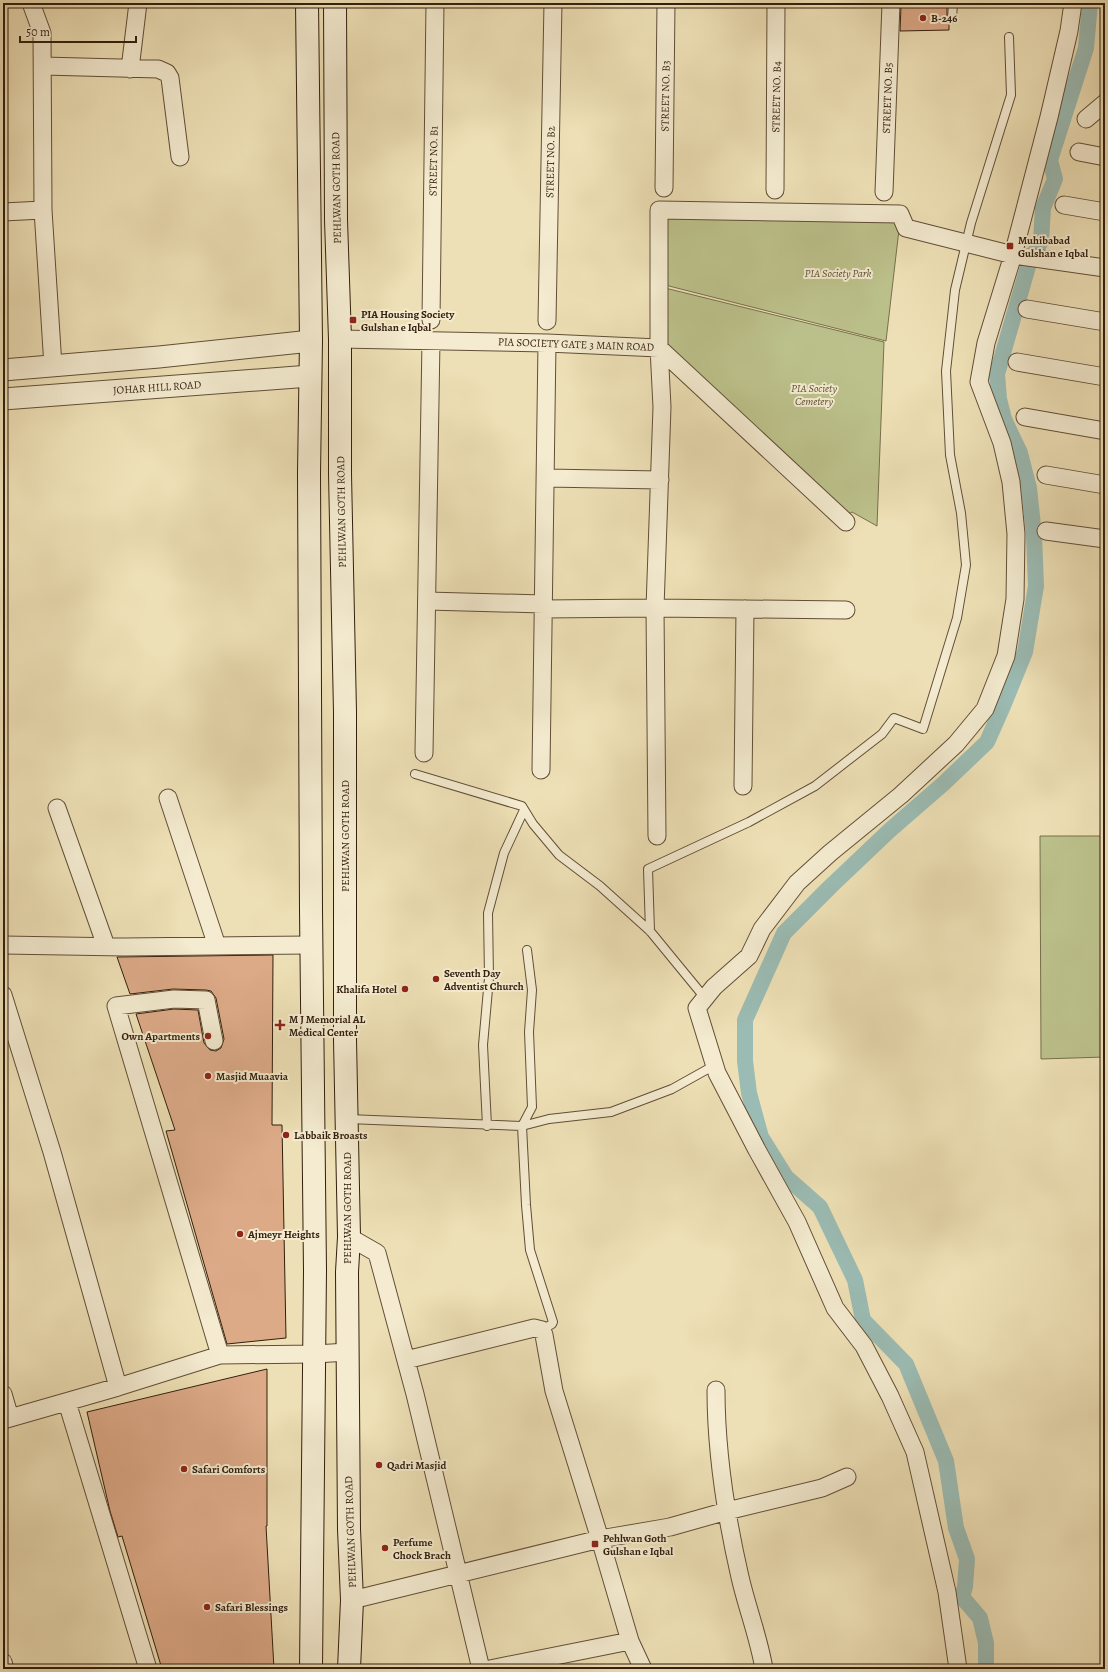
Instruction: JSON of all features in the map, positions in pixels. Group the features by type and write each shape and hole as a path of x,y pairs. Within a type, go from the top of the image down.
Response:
{"main road":[{"path":"307,3 311,341 309,473 311,945 315,1354 311,1669"},
{"name":"PEHLWAN GOTH ROAD","path":"335,3 337,241 340,339 340,474 345,712 345,1040 348,1119 347,1152 349,1237 347,1272 349,1529 352,1600 349,1669"},
{"path":"310,241 337,241"},
{"path":"309,473 340,474"},
{"path":"312,971 345,973"},
{"path":"314,1153 347,1152"}],"street":[{"path":"31,3 42,33 43,210 54,366"},
{"path":"130,69 138,3"},
{"name":"STREET NO. B1","path":"431,320 435,3"},
{"name":"STREET NO. B2","path":"547,321 553,3"},
{"name":"STREET NO. B3","path":"664,188 666,3"},
{"name":"STREET NO. B4","path":"775,190 776,3"},
{"name":"STREET NO. B5","path":"884,192 891,3"},
{"path":"958,1669 947,1592 914,1452 890,1396 864,1346 835,1308 798,1222 757,1150 717,1073 697,1008 714,987 749,956 762,928 797,883 830,853 901,795 951,749 985,709 1006,656 1015,599 1016,534 1011,482 1002,443 980,382 986,343 1019,256 1070,31 1073,3"},
{"path":"42,66 158,70 167,73 170,78 180,157"},
{"path":"1086,119 1105,103"},
{"path":"1079,152 1105,157"},
{"path":"1064,205 1105,212"},
{"path":"3,212 43,210"},
{"name":"PIA SOCIETY GATE 3 MAIN ROAD","path":"340,339 546,343 659,348 659,210 900,214 906,228 967,242"},
{"path":"967,242 1019,256 1105,268"},
{"path":"1027,310 1105,322"},
{"path":"3,370 159,357 311,341"},
{"path":"424,753 431,341"},
{"path":"541,770 546,478 546,343"},
{"path":"657,836 655,608 662,407 659,348"},
{"path":"659,348 846,522"},
{"path":"1017,362 1105,377"},
{"name":"JOHAR HILL ROAD","path":"3,399 310,376"},
{"path":"1025,417 1105,431"},
{"path":"1046,475 1105,484"},
{"path":"546,478 660,480"},
{"path":"1046,531 1105,539"},
{"path":"427,601 543,607 846,610"},
{"path":"743,786 745,610"},
{"path":"168,798 217,946"},
{"path":"57,808 106,946"},
{"path":"3,945 311,945"},
{"path":"3,995 52,1152 118,1387"},
{"path":"214,1041 206,1000 174,999 116,1006 220,1355"},
{"path":"349,1237 377,1253 406,1360 481,1669"},
{"path":"406,1360 534,1328 542,1330 554,1391 630,1641 643,1669"},
{"path":"3,1394 7,1419 118,1387 220,1355 315,1354 348,1352"},
{"path":"716,1390 719,1458 727,1510 740,1577 764,1669"},
{"path":"67,1402 148,1669"},
{"path":"352,1600 600,1539 670,1527 727,1510 822,1488 847,1477"},
{"path":"490,1669 630,1641"},
{"path":"3,1662 5,1669"}],"lane":[{"path":"952,19 953,3"},
{"path":"650,931 648,869 749,822 815,786 882,734 894,718 923,729 957,618 966,566 961,513 950,455 946,371 955,290 967,242 1011,96 1009,37"},
{"path":"415,774 522,806 533,824 559,855 600,886 650,931 706,998"},
{"path":"487,1126 482,1045 489,978 488,913 504,853 524,810"},
{"path":"527,950 532,990 530,1032 532,1107 522,1126 530,1250 553,1322 550,1326 542,1330"},
{"path":"348,1119 487,1126 522,1126 549,1119 611,1112 672,1089 715,1065"}],"green space":[{"name":"PIA Society Park","path":"666,216 900,221 886,341 665,285"},
{"name":"PIA Society Cemetery","path":"665,288 884,342 877,526 852,512 847,515 658,347"},
{"path":"1040,836 1105,836 1105,1057 1041,1059"}],"building":[{"name":"B-246","path":"947,5 949,30 900,31 901,6"},
{"path":"273,955 272,1125 282,1125 286,1338 227,1344 166,1131 175,1130 136,1014 174,1009 198,1010 204,1043 210,1050 216,1051 221,1048 224,1039 216,998 211,991 206,990 173,989 130,994 117,957"},
{"path":"267,1369 266,1526 274,1669 162,1669 122,1536 118,1537 110,1511 87,1412"}],"waterway":[{"path":"986,1669 986,1643 980,1618 962,1597 965,1587 967,1559 956,1528 946,1461 906,1364 863,1320 855,1280 820,1207 786,1177 761,1137 749,1093 745,1061 745,1020 784,933 890,830 943,784 987,742 1025,652 1036,586 1034,535 1029,488 1020,453 1004,419 999,399 997,374 1029,263 1041,241 1043,208 1055,179 1050,160 1086,48 1090,3"}],"place":[{"name":"B-246","path":"923,18"},
{"name":"Muhibabad Gulshan e Iqbal","path":"1010,246"},
{"name":"PIA Housing Society Gulshan e Iqbal","path":"353,320"},
{"name":"Seventh Day Adventist Church","path":"436,979"},
{"name":"Khalifa Hotel","path":"405,989"},
{"name":"M J Memorial AL Medical Center","path":"280,1025"},
{"name":"Own Apartments","path":"208,1036"},
{"name":"Masjid Muaavia","path":"208,1076"},
{"name":"Labbaik Broasts","path":"286,1135"},
{"name":"Ajmeyr Heights","path":"240,1234"},
{"name":"Qadri Masjid","path":"379,1465"},
{"name":"Safari Comforts","path":"184,1469"},
{"name":"Pehlwan Goth Gulshan e Iqbal","path":"595,1544"},
{"name":"Perfume Chock Brach","path":"385,1548"},
{"name":"Safari Blessings","path":"207,1607"}]}
